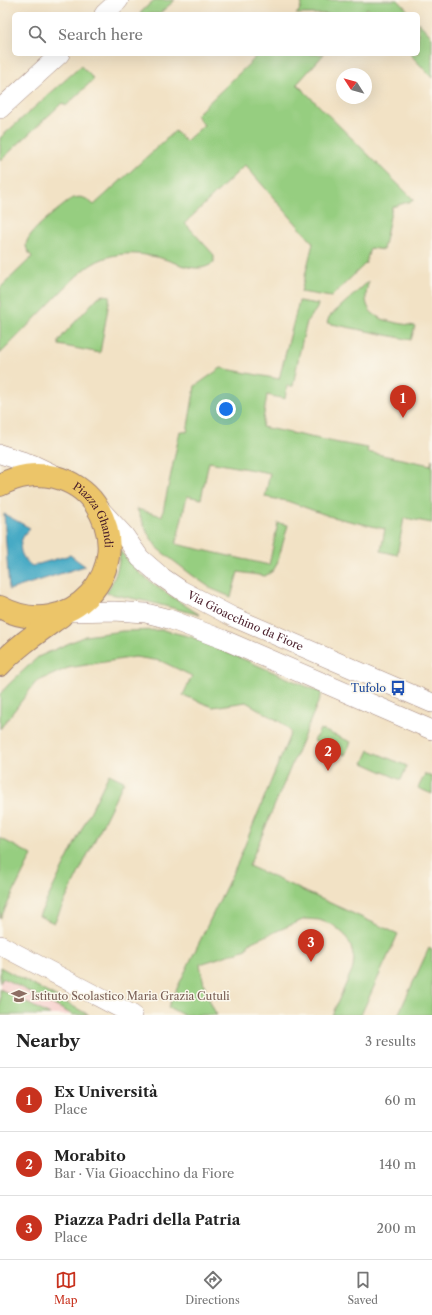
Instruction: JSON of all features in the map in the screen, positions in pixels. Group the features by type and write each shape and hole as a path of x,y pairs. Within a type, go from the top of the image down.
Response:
{"main road":[{"name":"Piazza Ghandi","path":"0,485 20,477 41,474 62,479 76,486 90,496 102,515 108,537 108,560 100,581 86,599 67,612 49,617 30,618 11,613 0,607"},
{"path":"0,665 33,636 67,612"}],"street":[{"path":"106,12 119,0"},
{"path":"0,110 58,56"},
{"path":"0,454 32,464 62,479"},
{"name":"Via Gioacchino da Fiore","path":"90,496 124,535 140,558 162,577 181,590 233,617 432,703"},
{"path":"67,612 114,610 146,613 169,619 229,642 432,730"},
{"path":"0,945 133,1015"}],"shaded area":[{"name":"Istituto Scolastico Maria Grazia Cutuli","path":"0,976 3,978 73,1015 0,1015"}],"green space":[{"path":"154,0 175,0 161,12 141,12"},
{"path":"303,0 398,0 409,12 371,12 367,8 363,12 298,12"},
{"path":"420,24 432,37 432,78 412,56 420,56"},
{"path":"255,56 322,56 297,84 414,200 392,207 383,250 370,248 366,263 331,297 301,292 313,243 245,165 185,223 214,255 214,262 200,268 193,268 156,257 130,254 111,256 97,261 76,277 0,354 0,288 32,257 26,246 27,240 37,227 71,199 78,197 84,198 94,205 175,131 186,141 204,125 196,115 253,60"},
{"path":"81,66 94,79 66,106 62,103 0,161 0,138"},
{"path":"369,281 366,294 367,304 370,311 385,320 415,326 411,340 327,323 329,317"},
{"path":"103,295 110,296 100,353 59,345 59,341 64,334 98,297"},
{"path":"299,301 318,304 315,312 307,322 293,386 287,386 285,399 267,395 262,427 368,448 367,452 431,465 432,459 432,523 404,518 397,555 381,551 385,529 332,517 287,501 265,497 270,473 209,462 201,499 187,496 176,544 269,565 278,523 288,525 277,564 273,571 265,576 238,572 231,597 212,589 158,549 147,532 137,509 162,516 180,431 187,432 195,386 221,368 279,379"},
{"path":"120,551 138,572 160,589 200,615 106,593 116,573"},
{"path":"163,630 192,637 322,693 249,866 398,934 361,1015 332,1015 353,968 354,959 351,946 345,935 333,925 319,920 305,919 249,943 247,949 200,964 206,990 217,1015 183,1015 168,1007 238,862 291,732 282,723 246,702 213,707 183,695 192,676 161,661 135,657 68,668 36,682 0,729 0,694 38,657 85,636 122,631"},
{"path":"320,729 351,742 345,755 314,741"},
{"path":"369,750 407,766 401,780 363,763"},
{"path":"109,774 124,781 54,923 39,916"},
{"path":"425,774 432,777 432,794 418,788"},
{"path":"0,838 32,855 0,919"},
{"path":"429,948 432,950 432,1015 398,1015"},
{"path":"0,967 89,1015 73,1015 3,978 0,983"},
{"path":"0,989 50,1015 0,1015"}],"water":[{"path":"4,514 30,528 23,538 20,548 21,553 27,562 32,566 70,555 85,566 9,590"}],"place":[{"name":"Ex Università","path":"403,418"},
{"name":"Tufolo","path":"398,688"},
{"name":"Morabito","path":"328,771"},
{"name":"Piazza Padri della Patria","path":"311,962"},
{"name":"Istituto Scolastico Maria Grazia Cutuli","path":"19,996"}]}
